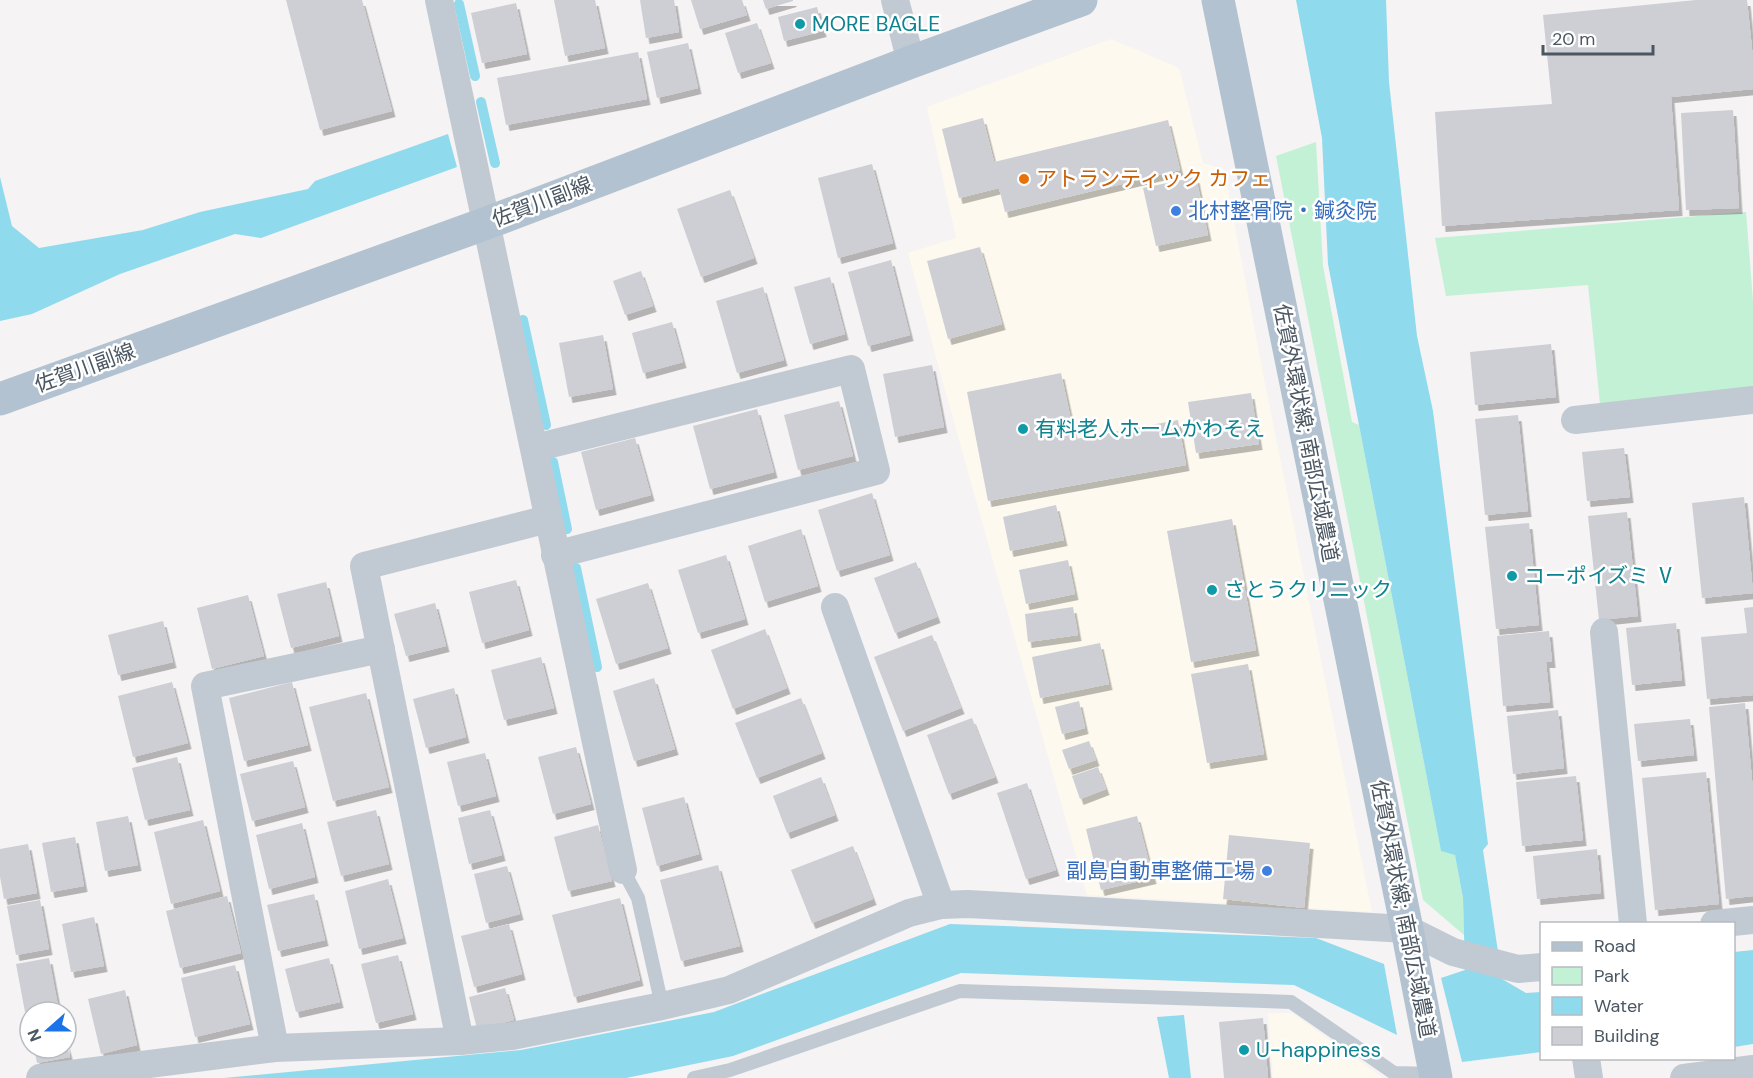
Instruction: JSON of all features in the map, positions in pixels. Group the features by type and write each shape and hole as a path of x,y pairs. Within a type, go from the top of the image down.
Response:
{"main road":[{"name":"佐賀川副線","path":"0,399 488,223 911,62 1081,0"},
{"name":"佐賀外環状線; 南部広域農道","path":"1218,0 1436,1076"}],"street":[{"path":"439,0 623,870"},
{"path":"895,0 911,62"},
{"path":"535,448 851,369 876,471 555,555"},
{"path":"1575,420 1753,400"},
{"path":"460,1041 364,566 548,519"},
{"path":"835,607 941,905"},
{"path":"1604,632 1633,922"},
{"path":"275,1048 205,686 381,650"},
{"path":"40,1078 275,1048 460,1041 512,1036 729,990 909,913 941,905 968,903 1407,929 1453,952 1530,968"},
{"path":"1734,922 1753,920"},
{"path":"1586,1060 1589,1078"},
{"path":"1684,1078 1753,1069"}],"lane":[{"path":"623,870 638,898 662,1006"},
{"path":"694,1078 730,1070 960,991 1291,1002 1394,1072 1436,1076"}],"shaded area":[{"path":"1111,39 1179,68 1203,163 1224,169 1372,912 1087,895 908,253 956,238 927,107"},
{"path":"1268,1013 1292,1013 1383,1078 1273,1078"}],"green space":[{"path":"1316,142 1323,266 1352,422 1359,425 1441,851 1455,854 1463,898 1464,935 1423,900 1276,156"},
{"path":"1746,212 1753,301 1753,387 1600,404 1588,285 1446,296 1435,238"}],"water":[{"path":"1296,0 1386,0 1389,82 1417,336 1433,411 1488,844 1483,850 1502,979 1526,993 1540,992 1540,1052 1462,1062 1441,978 1465,970 1463,898 1455,855 1441,851 1328,264 1322,138"},
{"path":"448,134 457,167 261,238 235,234 120,274 32,314 0,321 0,177 12,226 39,248 143,230 200,212 308,189 315,181"},
{"path":"950,924 1316,938 1384,964 1397,1035 1294,985 961,973 733,1056 626,1078 224,1078 521,1050 714,1012"},
{"path":"1753,950 1753,1044 1735,1047 1735,952"},
{"path":"1184,1015 1191,1078 1169,1078 1157,1017"}],"building":[{"path":"286,0 362,0 392,111 320,130"},
{"path":"554,0 595,0 605,48 565,56"},
{"path":"640,0 674,0 679,32 646,38"},
{"path":"691,0 742,0 747,15 700,29"},
{"path":"763,0 793,0 793,1 766,9"},
{"path":"1696,0 1747,0 1753,59 1753,89 1671,97 1679,210 1442,226 1435,112 1552,104 1543,15"},
{"path":"516,3 527,54 482,63 471,13"},
{"name":"MORE BAGLE","path":"817,7 823,31 784,41 778,17"},
{"path":"757,23 771,63 738,73 725,33"},
{"path":"688,43 698,88 657,98 647,52"},
{"path":"638,52 647,99 506,125 497,78"},
{"path":"1733,110 1739,208 1686,210 1681,113"},
{"path":"983,118 994,162 1168,120 1180,170 1005,212 999,188 959,198 942,129"},
{"path":"872,164 893,243 838,258 818,178"},
{"name":"北村整骨院・鍼灸院","path":"1196,177 1208,235 1156,246 1143,188"},
{"path":"730,190 754,258 701,277 677,209"},
{"path":"980,247 1002,324 948,339 927,261"},
{"path":"891,260 910,335 868,346 848,272"},
{"path":"641,271 653,306 625,315 613,281"},
{"path":"830,277 845,334 810,344 794,287"},
{"path":"763,287 784,360 737,373 716,301"},
{"path":"672,322 683,362 643,373 632,333"},
{"path":"603,335 613,389 569,397 559,343"},
{"path":"1551,344 1556,397 1475,405 1470,352"},
{"path":"932,365 944,427 895,437 883,374"},
{"name":"有料老人ホームかわそえ","path":"1061,373 1075,439 1178,420 1186,465 988,501 967,392"},
{"path":"1251,393 1259,444 1196,453 1188,402"},
{"path":"839,401 853,456 798,470 784,415"},
{"path":"757,409 774,472 710,489 693,426"},
{"path":"1518,415 1528,511 1485,515 1475,419"},
{"path":"635,438 651,495 596,510 581,452"},
{"path":"1624,448 1630,497 1587,501 1582,452"},
{"path":"872,493 890,555 837,571 818,510"},
{"path":"1744,497 1753,593 1702,598 1692,503"},
{"path":"1056,505 1064,540 1010,551 1003,517"},
{"path":"1627,512 1638,616 1599,620 1588,516"},
{"name":"さとうクリニック","path":"1232,519 1256,650 1191,662 1167,531"},
{"name":"コーポイズミ Ⅴ","path":"1529,523 1539,625 1496,629 1485,527"},
{"path":"801,529 818,586 765,602 748,546"},
{"path":"726,555 745,619 698,633 678,570"},
{"path":"1068,560 1075,594 1026,604 1019,570"},
{"path":"916,562 937,617 895,633 874,578"},
{"path":"516,580 529,630 482,643 469,592"},
{"path":"326,582 339,636 291,648 277,594"},
{"path":"648,583 668,648 616,664 596,599"},
{"path":"248,595 264,656 212,669 197,608"},
{"path":"435,603 446,646 406,656 394,614"},
{"path":"1073,607 1078,635 1028,642 1025,614"},
{"path":"1753,607 1753,695 1707,699 1701,637 1747,633 1744,608"},
{"path":"163,621 173,662 118,675 108,635"},
{"path":"1676,623 1682,680 1632,685 1626,628"},
{"path":"765,629 787,688 733,709 711,650"},
{"path":"1549,631 1552,662 1546,662 1550,702 1503,706 1497,636"},
{"path":"932,635 961,708 903,731 874,657"},
{"path":"1100,643 1109,684 1040,698 1032,657"},
{"path":"541,657 554,708 504,720 491,670"},
{"path":"1248,664 1264,754 1207,763 1191,674"},
{"path":"654,678 675,749 634,761 613,691"},
{"path":"172,682 188,743 133,757 118,696"},
{"path":"292,682 308,745 244,761 229,698"},
{"path":"454,688 466,737 426,748 413,699"},
{"path":"366,693 389,787 333,801 309,707"},
{"path":"801,698 822,753 757,778 735,723"},
{"path":"1079,701 1085,728 1062,734 1055,707"},
{"path":"1745,703 1753,791 1753,896 1726,899 1709,707"},
{"path":"1558,710 1564,768 1513,774 1507,716"},
{"path":"972,718 995,777 949,794 927,735"},
{"path":"1690,719 1694,755 1638,761 1634,724"},
{"path":"1089,741 1096,760 1069,769 1062,750"},
{"path":"576,747 591,804 553,814 538,757"},
{"path":"485,753 496,796 458,806 447,762"},
{"path":"177,757 190,810 145,820 132,768"},
{"path":"293,761 305,807 252,821 240,774"},
{"path":"1098,767 1106,789 1080,799 1072,776"},
{"path":"1706,772 1719,904 1655,910 1642,778"},
{"path":"1576,776 1583,840 1522,846 1516,782"},
{"path":"821,777 835,815 787,833 773,796"},
{"path":"1027,783 1056,870 1026,879 997,793"},
{"path":"684,797 699,854 657,866 642,808"},
{"path":"376,810 389,864 341,876 327,822"},
{"path":"490,810 502,855 469,864 458,818"},
{"path":"128,816 138,865 105,871 96,822"},
{"path":"1137,816 1153,878 1101,890 1086,829"},
{"path":"203,820 220,891 171,904 154,832"},
{"path":"302,823 315,877 269,889 256,835"},
{"path":"598,825 612,881 568,891 554,837"},
{"name":"副島自動車整備工場","path":"1229,835 1310,843 1304,908 1223,899"},
{"path":"75,837 84,886 51,892 42,843"},
{"path":"28,844 37,893 4,899 0,877 0,849"},
{"path":"853,846 873,899 812,923 791,870"},
{"path":"1597,849 1601,893 1537,899 1533,856"},
{"path":"718,865 740,946 681,961 660,880"},
{"path":"507,866 520,914 486,923 474,874"},
{"path":"388,879 403,938 359,949 345,891"},
{"path":"314,894 325,940 278,951 267,905"},
{"path":"227,896 241,953 180,968 166,911"},
{"path":"620,898 640,980 574,997 552,915"},
{"path":"40,900 49,949 16,955 7,906"},
{"path":"94,917 104,966 71,972 62,924"},
{"path":"509,924 522,974 474,987 461,936"},
{"path":"398,955 413,1014 376,1023 361,964"},
{"path":"49,958 57,1000 23,1000 16,964"},
{"path":"329,958 340,1002 296,1012 285,969"},
{"path":"235,965 250,1024 195,1037 181,978"},
{"path":"505,988 514,1020 477,1029 469,997"},
{"path":"125,990 137,1045 101,1054 88,999"},
{"name":"U-happiness","path":"1263,1018 1268,1078 1224,1078 1219,1022"},
{"path":"36,1060 54,1060 37,1063"}],"waterway":[{"path":"459,4 475,76"},
{"path":"481,102 495,163"},
{"path":"523,320 546,425"},
{"path":"553,462 567,529"},
{"path":"576,568 597,667"}],"place":[{"name":"MORE BAGLE","path":"800,24"},
{"name":"アトランティック カフェ","path":"1024,179"},
{"name":"北村整骨院・鍼灸院","path":"1176,211"},
{"name":"有料老人ホームかわそえ","path":"1023,429"},
{"name":"コーポイズミ Ⅴ","path":"1512,576"},
{"name":"さとうクリニック","path":"1212,590"},
{"name":"副島自動車整備工場","path":"1267,871"},
{"name":"U-happiness","path":"1244,1050"}]}
